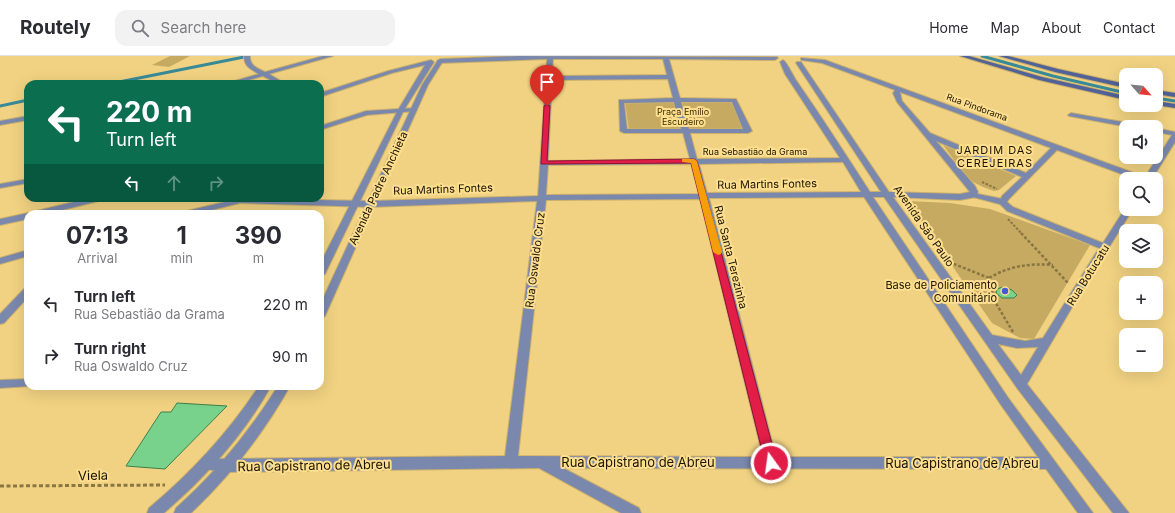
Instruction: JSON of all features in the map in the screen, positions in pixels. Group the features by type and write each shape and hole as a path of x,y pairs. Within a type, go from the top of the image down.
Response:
{"main road":[{"path":"963,56 1060,84 1119,97"},
{"path":"1002,56 1057,71 1119,84"},
{"path":"1163,93 1175,95"},
{"path":"1163,104 1175,106"}],"street":[{"path":"241,80 330,56"},
{"path":"324,94 390,72 440,61 518,57 778,59 818,117 867,194 1005,402 1086,513"},
{"name":"Rua Oswaldo Cruz","path":"511,462 542,198 550,57"},
{"name":"Rua Santa Terezinha","path":"665,57 704,196 771,463"},
{"path":"247,58 251,66 276,80"},
{"name":"Rua Pindorama","path":"778,59 819,60 1123,172"},
{"name":"Avenida São Paulo","path":"800,59 834,117 1021,385 1122,513"},
{"name":"Avenida Padre Anchieta","path":"324,307 425,85 440,61"},
{"name":"Avenida Padre Anchieta","path":"324,266 401,110 429,63"},
{"path":"549,78 671,77"},
{"path":"898,89 896,93 899,101 974,189 973,195"},
{"path":"677,100 734,100 748,130 686,132 624,131 621,101 677,100"},
{"path":"324,126 366,112 414,110"},
{"path":"1071,116 1119,124"},
{"path":"818,117 834,117"},
{"path":"0,123 24,119"},
{"path":"1152,172 1175,135 1163,132"},
{"path":"927,134 1027,176"},
{"path":"934,143 952,145"},
{"path":"1003,202 1005,198 1056,147"},
{"name":"Rua Sebastião da Grama","path":"544,163 846,160"},
{"path":"0,186 24,182"},
{"name":"Rua Martins Fontes","path":"356,204 542,198 867,194 960,197 973,195 1003,202 1011,210 1105,247"},
{"path":"51,210 84,202"},
{"path":"202,210 237,202"},
{"path":"279,202 356,204"},
{"name":"Rua Botucatu","path":"1021,385 1076,292 1125,216"},
{"path":"0,222 24,217"},
{"path":"903,247 926,250"},
{"path":"0,261 24,254"},
{"path":"0,320 24,296"},
{"path":"988,338 1021,346 1035,345 1047,341"},
{"path":"0,384 24,383"},
{"path":"154,513 208,465 235,432 262,390"},
{"path":"181,513 227,466 268,413 282,390"},
{"name":"Rua Capistrano de Abreu","path":"208,465 511,462 1049,463"},
{"path":"540,462 634,513"}],"path":[{"path":"988,198 1016,171"},
{"path":"1004,215 1053,265 1076,292"},
{"path":"926,250 989,278"},
{"path":"989,278 1000,270 1037,264 1053,265"},
{"path":"989,278 993,301 1021,346"},
{"name":"Viela","path":"0,486 187,484"}],"green space":[{"path":"170,56 190,56 169,67 152,65"},
{"name":"Praça Emílio Escudeiro","path":"625,102 731,102 745,129 629,130"},
{"path":"943,145 1016,176 999,190 994,191 983,187 969,180"},
{"path":"907,201 950,203 990,209 1090,245 1034,339 1020,338 992,323"}],"building":[{"name":"Base de Policiamento Comunitário","path":"1003,287 1012,290 1017,295 1014,298 1002,298 996,293 997,289"},
{"path":"177,403 227,406 165,469 126,466 161,412 171,412"}],"waterway":[{"path":"129,80 249,56"},
{"path":"982,56 1053,76 1119,91"},
{"path":"1163,99 1175,101"},
{"path":"0,106 24,101"}],"slow traffic":[{"path":"685,161 694,161 718,252"}],"place":[{"name":"Base de Policiamento Comunitário","path":"1005,291"}],"district":[{"name":"JARDIM DAS CEREJEIRAS","path":"995,156"}],"route":[{"path":"547,106 544,163 694,161 771,463"}]}
